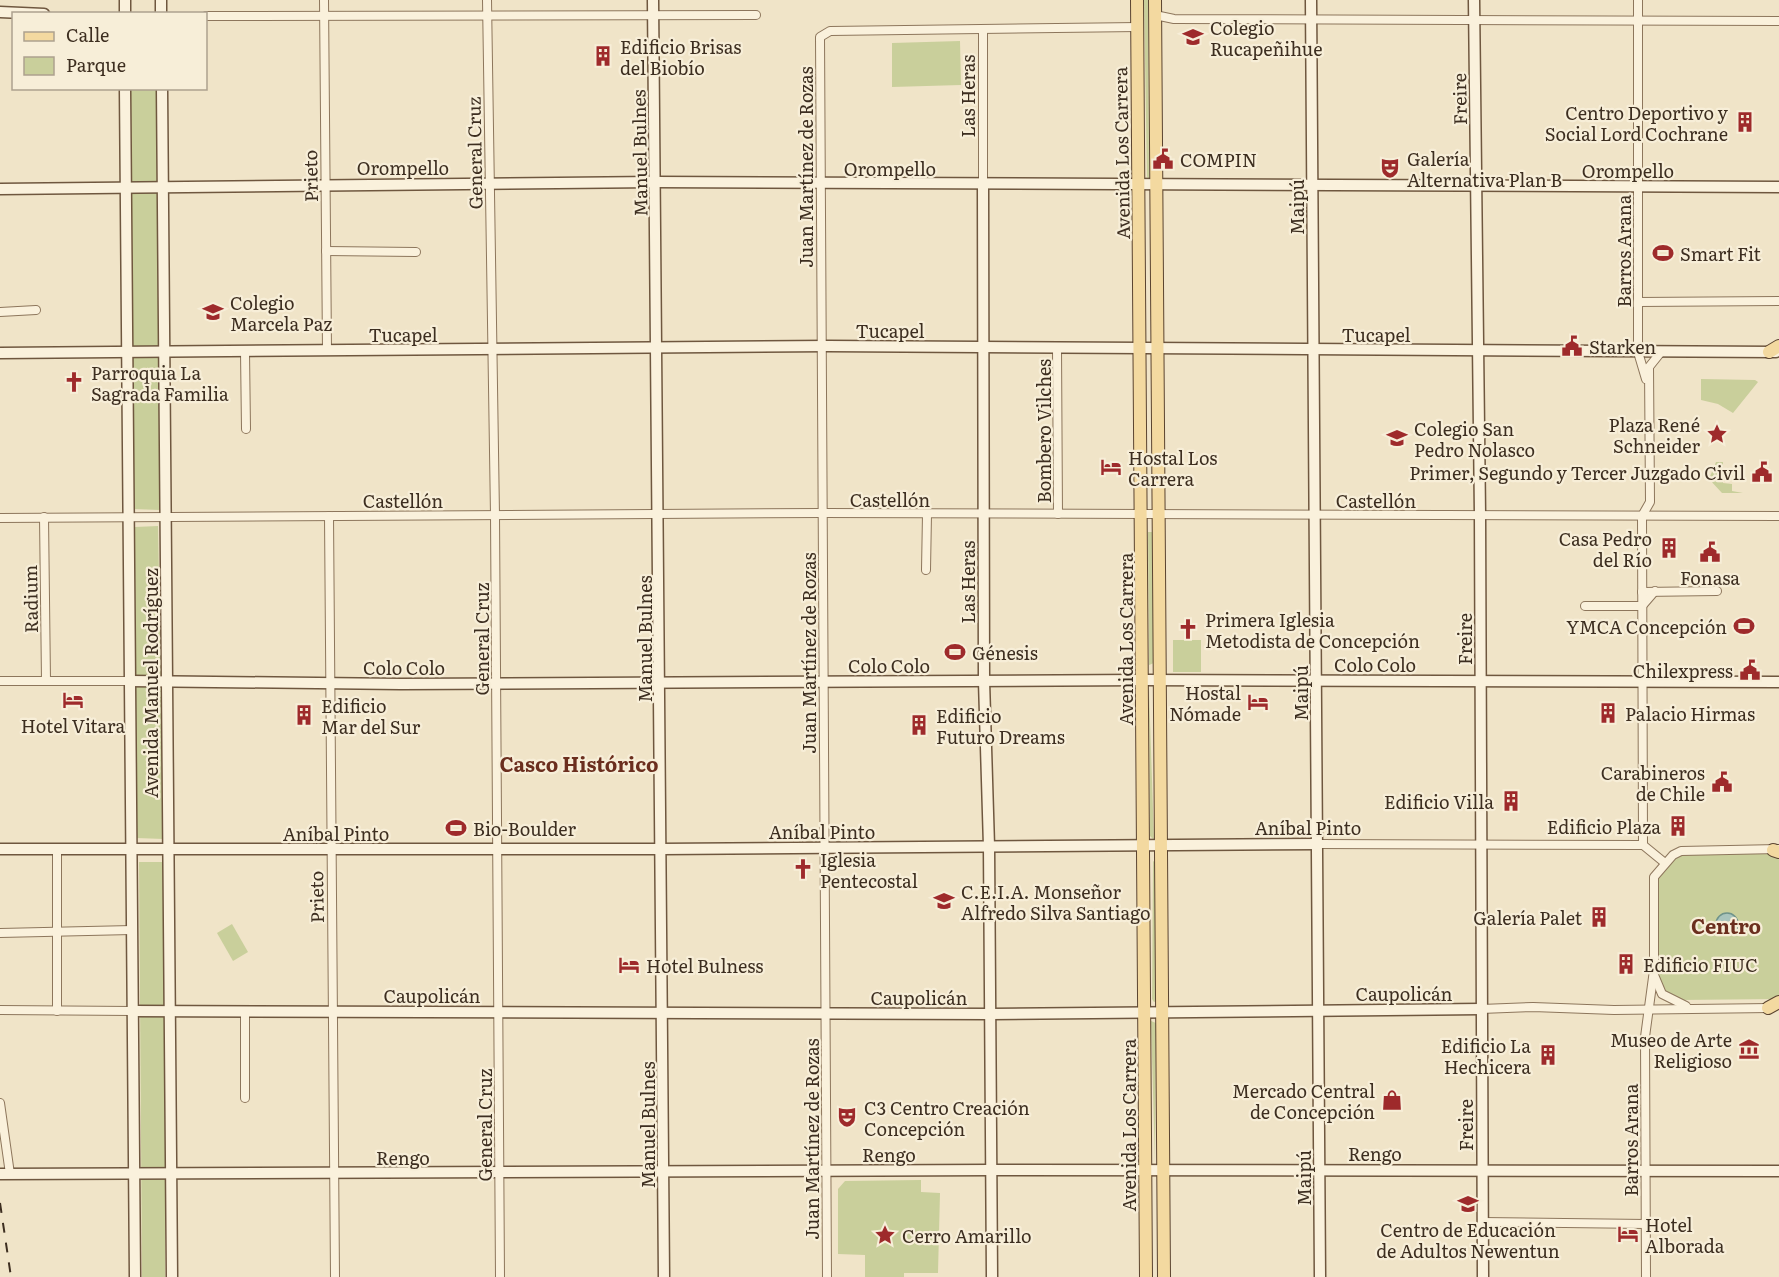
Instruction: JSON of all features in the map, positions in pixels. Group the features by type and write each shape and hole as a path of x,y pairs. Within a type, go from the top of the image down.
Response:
{"main road":[{"name":"Manuel Bulnes","path":"653,0 661,682 664,1277"},
{"name":"Avenida Los Carrera","path":"1137,0 1145,844 1146,1277"},
{"name":"Avenida Los Carrera","path":"1155,0 1164,1277"},
{"name":"Maipú","path":"1311,0 1320,1277"},
{"name":"Freire","path":"1474,0 1479,351 1483,1277"},
{"name":"Avenida Manuel Rodríguez","path":"125,90 135,1277"},
{"name":"Avenida Manuel Rodríguez","path":"162,90 172,1277"},
{"name":"Orompello","path":"0,189 655,182 1779,188"},
{"name":"Las Heras","path":"984,185 984,681 989,846 992,1277"},
{"name":"Tucapel","path":"0,353 821,346 1638,352 1776,350"},
{"name":"Colo Colo","path":"131,681 1779,682"},
{"name":"Aníbal Pinto","path":"0,849 662,849 1318,844"},
{"name":"Caupolicán","path":"132,1011 991,1014 1481,1009"},
{"name":"Rengo","path":"5,1174 1482,1169 1779,1171"}],"street":[{"name":"Prieto","path":"324,0 327,351"},
{"name":"General Cruz","path":"487,0 495,515 500,1277"},
{"name":"Barros Arana","path":"1638,0 1638,352 1649,392"},
{"path":"207,16 756,15"},
{"path":"1155,15 1174,19 1779,21"},
{"path":"983,30 1138,27"},
{"name":"Juan Martínez de Rozas","path":"827,1277 819,40 825,32 983,30"},
{"name":"Las Heras","path":"983,30 984,185"},
{"path":"326,251 416,252"},
{"path":"1638,302 1779,302"},
{"path":"0,312 36,310"},
{"name":"Bombero Vilches","path":"1057,348 1058,514"},
{"path":"245,352 246,429"},
{"name":"Barros Arana","path":"1650,502 1649,367 1661,352"},
{"path":"1650,502 1655,511 1663,516"},
{"path":"1650,502 1642,516 1643,845 1665,863 1682,850 1777,850"},
{"name":"Castellón","path":"0,518 822,513 1779,516"},
{"path":"926,570 927,514"},
{"name":"Prieto","path":"329,516 335,1277"},
{"name":"Radium","path":"44,517 46,681"},
{"path":"1585,606 1642,606 1655,591"},
{"path":"1642,592 1717,591"},
{"name":"Colo Colo","path":"0,681 131,681"},
{"name":"Aníbal Pinto","path":"1318,844 1643,845"},
{"path":"57,849 57,1011"},
{"name":"Barros Arana","path":"1646,1277 1646,1037 1654,970 1653,880 1665,863"},
{"path":"0,933 132,930"},
{"path":"1654,970 1655,981 1662,994 1691,1008"},
{"name":"Caupolicán","path":"1481,1009 1533,1006 1614,1010 1775,1006"},
{"name":"Caupolicán","path":"0,1010 132,1011"},
{"path":"245,1011 245,1098"},
{"path":"0,1102 5,1174"},
{"path":"1482,1222 1646,1224"}],"green space":[{"path":"1144,0 1148,0 1149,181 1147,176"},
{"path":"960,41 961,85 892,87 892,43"},
{"path":"131,90 156,90 160,510 133,509"},
{"path":"1701,379 1755,380 1758,382 1733,413 1718,404 1701,400"},
{"path":"1716,462 1723,462 1723,483 1732,484 1732,491 1743,493 1722,493 1709,479"},
{"path":"158,526 164,839 136,838 135,527"},
{"path":"1148,532 1152,532 1154,663 1149,665"},
{"path":"1173,640 1201,640 1201,672 1173,672"},
{"path":"1149,689 1154,840 1150,836"},
{"path":"1770,853 1779,855 1779,999 1679,1000 1666,994 1657,979 1657,876 1681,854"},
{"path":"1153,861 1156,863 1157,1001 1154,1002 1152,999"},
{"path":"139,862 166,862 165,1277 142,1277"},
{"path":"232,924 248,952 233,961 217,933"},
{"path":"1151,1021 1156,1023 1155,1163"},
{"path":"921,1180 921,1192 940,1193 938,1273 904,1273 904,1277 865,1277 865,1255 838,1254 838,1189 845,1181"}],"water":[{"path":"1727,913 1735,916 1738,924 1735,932 1727,935 1719,932 1716,924 1719,916"}],"railway":[{"path":"0,1203 11,1277"}],"place":[{"name":"Colegio Rucapeñihue","path":"1193,37"},
{"name":"Edificio Brisas del Biobío","path":"603,56"},
{"name":"Centro Deportivo y Social Lord Cochrane","path":"1745,122"},
{"name":"COMPIN","path":"1163,159"},
{"name":"Galería Alternativa Plan B","path":"1390,168"},
{"name":"Smart Fit","path":"1663,253"},
{"name":"Colegio Marcela Paz","path":"213,312"},
{"name":"Starken","path":"1572,346"},
{"name":"Parroquia La Sagrada Familia","path":"74,382"},
{"name":"Plaza René Schneider","path":"1717,434"},
{"name":"Colegio San Pedro Nolasco","path":"1397,438"},
{"name":"Hostal Los Carrera","path":"1111,467"},
{"name":"Primer, Segundo y Tercer Juzgado Civil","path":"1762,472"},
{"name":"Casa Pedro del Río","path":"1669,548"},
{"name":"Fonasa","path":"1710,552"},
{"name":"YMCA Concepción","path":"1744,626"},
{"name":"Primera Iglesia Metodista de Concepción","path":"1188,629"},
{"name":"Génesis","path":"955,652"},
{"name":"Chilexpress","path":"1750,670"},
{"name":"Hotel Vitara","path":"73,700"},
{"name":"Hostal Nómade","path":"1258,702"},
{"name":"Palacio Hirmas","path":"1608,713"},
{"name":"Edificio Mar del Sur","path":"304,715"},
{"name":"Edificio Futuro Dreams","path":"919,725"},
{"name":"Carabineros de Chile","path":"1722,782"},
{"name":"Edificio Villa","path":"1511,801"},
{"name":"Edificio Plaza","path":"1678,826"},
{"name":"Bio-Boulder","path":"456,828"},
{"name":"Iglesia Pentecostal","path":"803,869"},
{"name":"C.E.I.A. Monseñor Alfredo Silva Santiago","path":"944,901"},
{"name":"Galería Palet","path":"1599,917"},
{"name":"Edificio FIUC","path":"1626,964"},
{"name":"Hotel Bulness","path":"629,965"},
{"name":"Museo de Arte Religioso","path":"1749,1049"},
{"name":"Edificio La Hechicera","path":"1548,1055"},
{"name":"Mercado Central de Concepción","path":"1392,1100"},
{"name":"C3 Centro Creación Concepción","path":"847,1117"},
{"name":"Centro de Educación de Adultos Newentun","path":"1468,1204"},
{"name":"Hotel Alborada","path":"1628,1234"},
{"name":"Cerro Amarillo","path":"885,1235"}],"district":[{"name":"Casco Histórico","path":"579,763"},
{"name":"Centro","path":"1726,925"}]}
